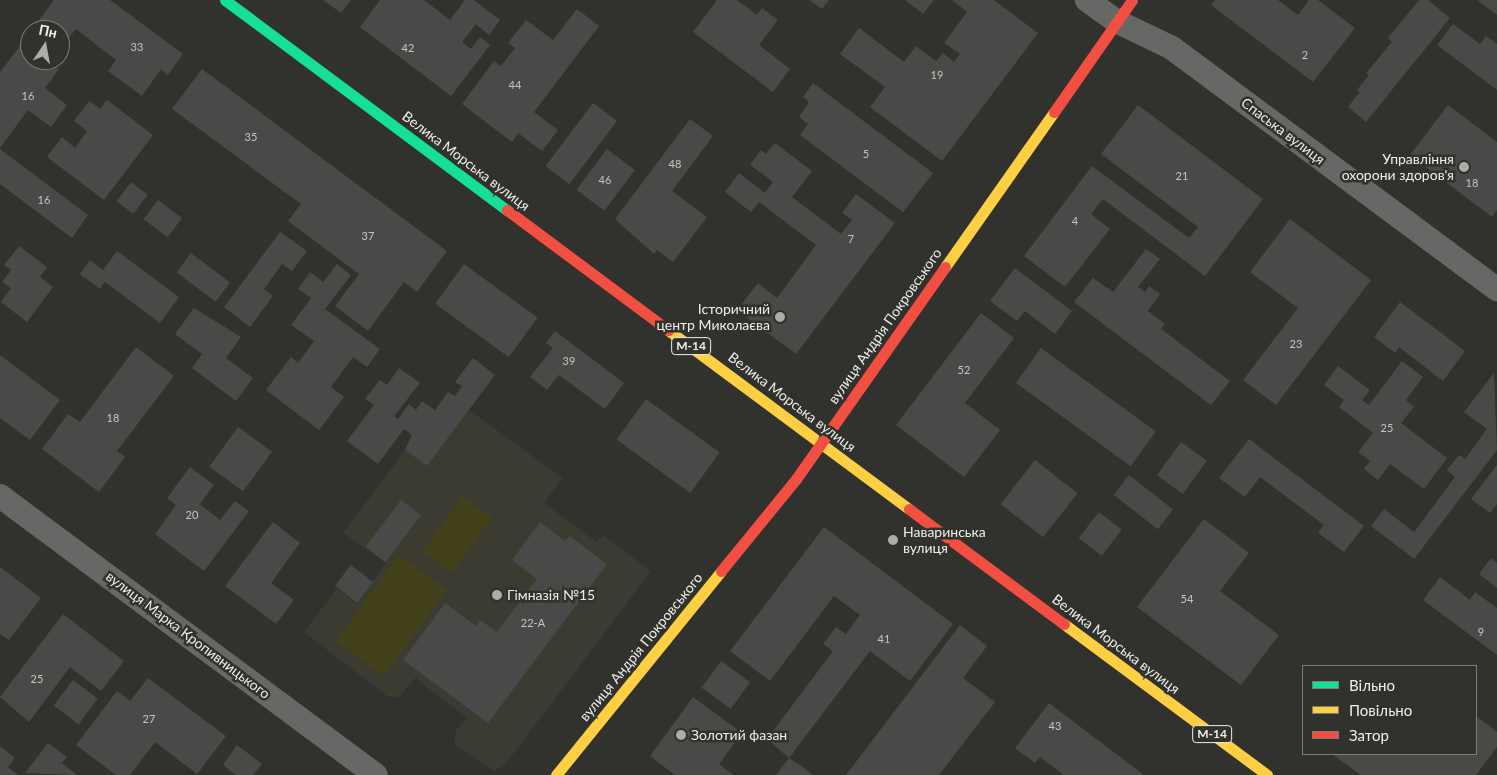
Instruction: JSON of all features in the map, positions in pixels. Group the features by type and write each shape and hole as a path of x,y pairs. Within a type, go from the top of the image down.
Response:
{"main road":[{"name":"Велика Морська вулиця","path":"225,0 1267,775"},
{"name":"вулиця Андрія Покровського","path":"556,775 822,443 1132,0"}],"street":[{"name":"Спаська вулиця","path":"1087,0 1116,21 1172,48 1497,289"},
{"name":"вулиця Марка Кропивницького","path":"0,496 376,775"}],"shaded area":[{"name":"Гімназія №15","path":"469,410 563,478 544,503 597,542 603,535 651,571 504,766 493,771 454,744 456,730 467,718 415,678 398,698 387,696 304,632 337,588 356,603 386,563 343,533 405,450 427,466"},
{"path":"463,496 492,517 452,573 422,552"},
{"path":"399,555 447,590 384,676 336,642"}],"building":[{"path":"54,0 110,0 183,54 168,75 161,69 142,96 108,71 116,60 76,29 70,36 70,20 39,20"},
{"path":"323,0 351,0 341,13"},
{"path":"380,0 424,0 450,20 465,0 474,0 500,20 489,35 476,24 462,42 471,49 480,37 490,45 451,96 360,27"},
{"path":"717,0 737,0 757,15 762,8 778,20 759,45 790,69 773,92 693,32"},
{"path":"809,0 829,0 822,9"},
{"path":"905,0 934,0 923,14"},
{"path":"952,0 994,0 1038,33 942,161 870,107 885,87 840,54 859,28 904,62 916,46 936,61 943,53 954,62 960,54 944,43 967,12"},
{"path":"1215,0 1278,0 1298,15 1309,0 1318,0 1355,28 1313,82 1211,5"},
{"path":"1419,0 1428,0 1450,18 1366,122 1348,107 1360,92 1357,90 1369,75 1366,73 1392,42 1388,38"},
{"path":"1477,0 1497,0 1497,15"},
{"path":"577,9 599,26 534,112 558,130 542,151 518,133 512,142 462,104 494,61 501,66 515,48 508,43 526,20 553,40"},
{"path":"1453,24 1480,44 1486,36 1497,44 1497,90 1437,45"},
{"path":"20,46 20,70 58,70 45,88 67,105 51,127 28,110 0,148 0,72"},
{"path":"202,69 447,251 417,292 404,282 368,331 335,306 359,274 288,221 301,204 172,109"},
{"path":"813,83 933,173 903,212 800,135 808,124 799,117 809,102 803,97"},
{"path":"107,100 153,135 104,200 47,157 62,137 75,148 87,131 74,121 89,101 100,109"},
{"path":"593,103 617,121 569,184 545,166"},
{"path":"1138,105 1263,199 1205,276 1103,199 1091,214 1110,229 1065,287 1024,256 1092,166 1189,238 1198,227 1101,154"},
{"path":"1448,105 1497,142 1497,210 1492,217 1410,155"},
{"path":"690,119 713,136 672,191 707,217 673,262 657,250 654,254 615,219"},
{"path":"775,143 812,171 792,197 841,234 852,220 842,213 856,194 895,223 796,354 737,310 758,283 777,298 816,245 759,202 751,212 725,192 739,173 765,193 773,182 750,165 761,150 766,154"},
{"path":"0,149 88,215 72,238 0,184"},
{"path":"607,149 635,170 604,211 576,190"},
{"path":"131,182 148,195 133,214 117,201"},
{"path":"158,200 182,218 168,237 144,219"},
{"path":"1290,219 1371,280 1276,405 1243,380 1298,308 1250,272"},
{"path":"280,232 307,251 292,271 282,264 264,289 273,296 250,327 224,307"},
{"path":"19,246 47,267 40,277 53,287 27,322 1,302 11,288 2,282 11,270 4,265"},
{"path":"1146,249 1160,259 1138,287 1145,292 1149,286 1160,294 1148,311 1165,324 1161,329 1230,381 1211,405 1074,302 1093,278 1113,292"},
{"path":"117,251 179,297 160,323 105,282 100,289 80,274 90,260 103,270"},
{"path":"191,253 230,282 216,302 177,272"},
{"path":"337,264 351,275 325,309 380,349 367,367 353,357 331,387 344,397 319,430 266,390 291,357 298,363 314,341 291,325 311,298 298,289 310,272 323,282"},
{"path":"464,264 538,317 509,357 435,304"},
{"path":"1015,268 1072,311 1055,334 1025,311 1017,321 990,301"},
{"path":"1400,302 1465,351 1443,381 1399,347 1395,353 1374,337"},
{"path":"194,308 241,337 226,358 253,378 236,401 192,368 202,354 175,334"},
{"path":"981,313 1014,338 965,403 1000,430 964,477 896,425"},
{"path":"555,331 624,383 605,409 559,375 547,390 530,377 553,348 546,343"},
{"path":"136,347 174,376 117,451 125,457 99,492 42,449 68,414 80,422"},
{"path":"1041,348 1156,431 1131,466 1016,383"},
{"path":"0,355 60,400 30,440 0,418"},
{"path":"473,358 495,375 427,466 405,450 412,435 404,429 378,464 347,441 374,405 365,399 380,380 387,385 399,368 420,383 394,416 398,419 409,404 416,410 422,401 435,410 448,392 455,396 462,386 455,382"},
{"path":"1402,361 1423,377 1406,400 1414,407 1401,423 1447,458 1424,489 1390,464 1378,480 1364,469 1370,461 1358,452 1373,433 1339,407 1344,400 1324,385 1338,366 1370,390 1362,400 1369,405"},
{"path":"1494,373 1497,450 1414,559 1371,526 1384,509 1414,532 1455,477 1447,470 1459,455 1465,459 1487,429 1464,412"},
{"path":"646,399 720,452 690,493 617,439"},
{"path":"238,427 272,452 243,491 209,467"},
{"path":"1249,439 1364,526 1344,552 1318,533 1324,525 1260,477 1245,497 1219,478"},
{"path":"1181,442 1207,461 1183,494 1157,475"},
{"path":"1035,460 1078,493 1043,537 1001,504"},
{"path":"1497,465 1497,504 1490,513 1471,499"},
{"path":"190,467 214,485 200,504 220,520 235,501 249,511 204,571 155,534 176,505 167,498"},
{"path":"1129,475 1173,509 1158,529 1114,495"},
{"path":"401,500 421,515 385,562 365,547"},
{"path":"1099,512 1122,530 1102,556 1079,538"},
{"path":"1204,519 1249,553 1220,591 1279,635 1241,685 1137,607"},
{"path":"273,522 300,543 271,583 294,600 276,624 225,586"},
{"path":"540,522 565,541 570,536 607,564 488,723 403,660 445,603 476,626 480,620 497,632 537,579 512,560"},
{"path":"824,527 953,624 910,681 870,651 789,758 767,739 833,651 823,644 836,627 846,634 860,615 834,596 770,681 730,651"},
{"path":"1491,558 1497,563 1497,588 1479,574"},
{"path":"351,565 373,582 357,603 335,585"},
{"path":"0,567 41,598 9,640 0,634"},
{"path":"1440,577 1470,600 1475,592 1497,608 1497,655 1423,600"},
{"path":"63,614 124,661 101,691 70,667 29,722 0,697"},
{"path":"960,625 987,646 963,678 995,702 939,775 846,775"},
{"path":"721,661 750,682 731,709 702,688"},
{"path":"148,678 226,736 197,774 155,742 130,775 116,775 76,745 117,691 130,701"},
{"path":"73,680 98,699 78,724 54,706"},
{"path":"693,697 742,733 719,764 734,775 675,775 650,756"},
{"path":"1049,703 1144,775 1064,775 1040,757 1035,763 1015,748"},
{"path":"1477,717 1497,732 1497,747 1476,775 1361,775 1333,755 1477,755"},
{"path":"48,743 67,757 62,763 77,775 25,773"},
{"path":"237,745 262,764 253,775 236,775 223,765"},
{"path":"0,746 15,758 8,767 18,775 0,775"},
{"path":"789,758 804,768 813,775 776,775"}],"tram line":[{"path":"0,488 387,775"},
{"path":"0,504 366,775"}],"traffic: fast":[{"path":"225,0 507,210"}],"traffic: slow":[{"path":"945,267 1054,112"},
{"path":"668,330 909,509"},
{"path":"556,775 721,571"},
{"path":"1064,624 1267,775"}],"traffic: jam":[{"path":"1054,112 1132,0"},
{"path":"507,210 668,330"},
{"path":"721,571 796,479 945,267"},
{"path":"909,509 1064,624"}],"place":[{"name":"Управління охорони здоров'я","path":"1464,167"},
{"name":"Історичний центр Миколаєва","path":"780,317"},
{"name":"Наваринська вулиця","path":"893,540"},
{"name":"Гімназія №15","path":"497,595"},
{"name":"Золотий фазан","path":"681,735"}]}
